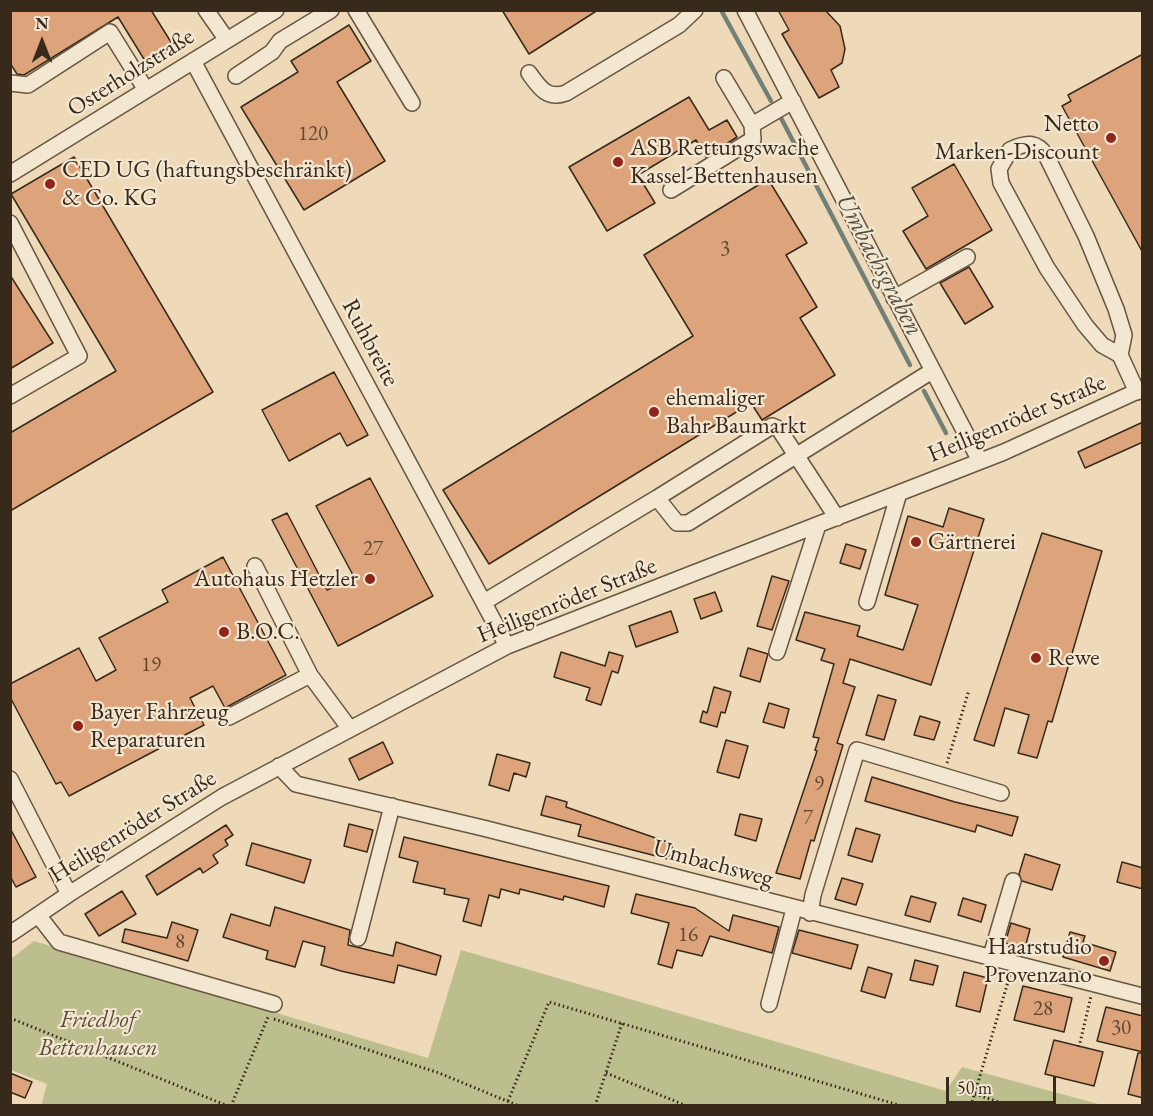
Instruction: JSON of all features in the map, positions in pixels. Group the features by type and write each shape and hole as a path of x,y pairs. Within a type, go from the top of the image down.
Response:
{"street":[{"path":"206,10 227,40"},
{"name":"Osterholzstraße","path":"10,174 276,10"},
{"path":"236,76 272,52 280,41 331,10"},
{"path":"356,10 412,103"},
{"path":"530,73 544,92 552,96 566,93 679,25 695,10"},
{"path":"745,10 980,461"},
{"path":"10,83 28,85 110,32 146,90"},
{"name":"Ruhbreite","path":"193,61 507,646"},
{"path":"671,190 753,139 752,124 724,78"},
{"path":"752,124 793,101"},
{"path":"1120,355 1124,334 1116,309 1086,236 1047,157 1040,146 1034,144 1010,150 999,170 1005,191 1047,268 1085,325 1102,345 1120,355 1140,390"},
{"path":"10,223 79,356 10,396"},
{"path":"894,298 967,257"},
{"path":"657,498 677,523 688,523 932,371"},
{"name":"Heiligenröder Straße","path":"10,934 222,797 507,646 980,461 1140,390"},
{"path":"484,602 772,426 779,429 837,518"},
{"path":"867,602 899,493"},
{"path":"777,652 818,525"},
{"path":"255,566 310,675 350,729"},
{"path":"229,717 310,675"},
{"path":"810,913 813,895 857,750 1001,793"},
{"name":"Umbachsweg","path":"279,766 296,784 392,806 1143,996"},
{"path":"10,779 69,894"},
{"path":"358,938 392,806"},
{"path":"991,956 1013,881"},
{"path":"769,1004 794,909"},
{"name":"Heiligenröder Straße","path":"38,915 59,942 274,1004"}],"path":[{"path":"944,775 969,690"},
{"path":"971,1106 1014,963"},
{"path":"1079,1047 1094,983"},
{"path":"508,1101 549,1002 902,1106"},
{"path":"10,1018 229,1106 266,1017 439,1073 519,1106"},
{"path":"595,1106 622,1023"},
{"path":"606,1073 687,1106"},
{"path":"974,1094 1011,1106"}],"green space":[{"name":"Friedhof Bettenhausen","path":"34,941 428,1058 461,950 946,1091 962,1067 1102,1105 41,1106 47,1084 11,1070 11,959"}],"building":[{"path":"10,10 151,10 174,47 147,64 118,17 24,75 17,74 10,63"},
{"path":"502,10 598,10 529,54"},
{"path":"778,10 825,10 840,26 845,49 842,63 831,70 839,87 819,98 782,34 789,30"},
{"path":"349,25 371,61 337,82 385,161 304,210 241,107 298,72 291,61"},
{"name":"Netto Marken-Discount","path":"1143,54 1143,253 1062,106 1071,101 1068,95"},
{"name":"ASB Rettungswache Kassel-Bettenhausen","path":"689,97 709,130 727,120 737,137 706,157 696,140 638,175 655,203 607,231 569,167"},
{"path":"74,157 213,392 10,511 10,433 116,371 11,194"},
{"path":"954,164 992,230 926,269 903,231 928,216 912,188"},
{"name":"ehemaliger Bahr Baumarkt","path":"768,179 807,243 786,255 817,307 800,318 835,375 762,420 751,403 489,564 443,490 693,336 644,255"},
{"path":"969,267 993,307 965,324 940,283"},
{"path":"10,275 53,343 10,369"},
{"path":"334,372 368,435 347,446 340,433 289,461 262,410"},
{"path":"1143,422 1143,442 1085,468 1078,452"},
{"path":"370,478 433,596 338,646 272,520 287,513 327,590 354,577 316,506"},
{"path":"949,508 984,519 931,685 850,659 843,683 855,687 837,743 843,745 814,841 811,840 800,879 776,873 817,751 815,750 819,738 813,737 834,664 821,660 825,649 796,640 805,612 860,626 857,636 903,650 918,605 885,595 908,516 943,527"},
{"name":"Rewe","path":"1042,533 1102,551 1052,722 1048,721 1037,758 1018,753 1029,715 1005,708 994,746 974,740"},
{"path":"846,544 866,550 860,569 840,563"},
{"path":"223,557 286,675 225,708 213,686 190,698 204,725 69,796 61,782 56,784 10,697 10,684 79,648 96,681 116,670 99,638 168,602 162,590"},
{"path":"772,576 789,581 772,630 757,626"},
{"path":"715,592 722,611 701,619 694,599"},
{"path":"671,611 678,632 636,647 629,626"},
{"path":"748,648 768,654 760,682 740,676"},
{"path":"561,652 605,666 609,652 623,656 618,673 612,671 601,705 586,700 590,688 554,677"},
{"path":"714,687 731,692 725,713 721,712 717,727 700,722 703,711 707,713"},
{"path":"878,695 896,700 884,740 866,735"},
{"path":"769,703 789,709 784,728 763,722"},
{"path":"920,716 940,722 934,740 914,735"},
{"path":"726,740 748,746 739,778 717,772"},
{"path":"383,742 393,763 359,780 349,759"},
{"path":"497,754 530,763 526,777 514,773 509,791 489,785"},
{"path":"872,777 955,802 1018,817 1012,836 977,825 975,832 865,801"},
{"path":"546,796 567,802 566,807 673,844 668,859 578,836 581,825 541,815"},
{"path":"740,814 762,819 756,841 735,835"},
{"path":"349,824 373,830 367,852 344,846"},
{"path":"226,825 233,835 225,840 228,845 213,855 218,863 203,873 200,868 157,895 146,876"},
{"path":"10,828 36,877 16,887 10,876"},
{"path":"856,828 880,835 872,862 848,855"},
{"path":"404,837 609,886 604,907 564,896 563,900 520,889 519,894 501,889 499,898 489,895 481,926 463,921 469,899 444,894 445,889 413,882 418,862 399,857"},
{"path":"252,843 311,860 304,883 246,865"},
{"path":"1025,854 1060,865 1052,890 1022,881 1019,874"},
{"path":"1122,862 1143,868 1143,889 1117,882"},
{"path":"842,878 863,884 856,905 835,899"},
{"path":"122,891 136,914 99,936 85,914"},
{"path":"636,894 695,908 729,931 733,915 779,927 772,953 710,936 702,956 677,950 672,968 658,964 669,923 631,913"},
{"path":"911,896 936,903 930,922 905,915"},
{"path":"963,898 986,905 981,922 958,915"},
{"path":"275,907 350,930 348,945 393,956 396,942 441,956 436,975 398,965 394,983 341,971 321,965 325,947 303,941 295,967 266,959 268,951 223,937 231,914 270,926"},
{"path":"172,922 198,930 188,961 122,942 125,929 167,938"},
{"path":"1011,923 1030,929 1025,948 1005,943"},
{"path":"799,930 858,945 851,969 792,953"},
{"path":"1070,932 1085,936 1083,942 1116,952 1110,971 1063,957"},
{"path":"915,960 938,966 933,985 910,980"},
{"path":"868,967 892,974 885,998 861,991"},
{"path":"964,972 988,978 980,1012 956,1006"},
{"path":"1023,986 1072,998 1064,1032 1014,1020"},
{"path":"1106,1007 1143,1016 1143,1052 1097,1041"},
{"path":"1054,1040 1103,1052 1094,1086 1045,1074"},
{"path":"1138,1053 1143,1053 1143,1098 1128,1094"},
{"path":"10,1073 32,1082 25,1098 10,1092"}],"waterway":[{"name":"Umbachsgraben","path":"721,10 771,101"},
{"name":"Umbachsgraben","path":"781,118 910,365"},
{"name":"Umbachsgraben","path":"924,391 946,433"}],"place":[{"name":"Netto Marken-Discount","path":"1111,138"},
{"name":"ASB Rettungswache Kassel-Bettenhausen","path":"618,162"},
{"name":"CED UG (haftungsbeschränkt) & Co. KG","path":"50,184"},
{"name":"ehemaliger Bahr Baumarkt","path":"654,412"},
{"name":"Gärtnerei","path":"916,542"},
{"name":"Autohaus Hetzler","path":"370,579"},
{"name":"B.O.C.","path":"224,632"},
{"name":"Rewe","path":"1036,658"},
{"name":"Bayer Fahrzeug Reparaturen","path":"78,726"},
{"name":"Haarstudio Provenzano","path":"1104,961"}]}
